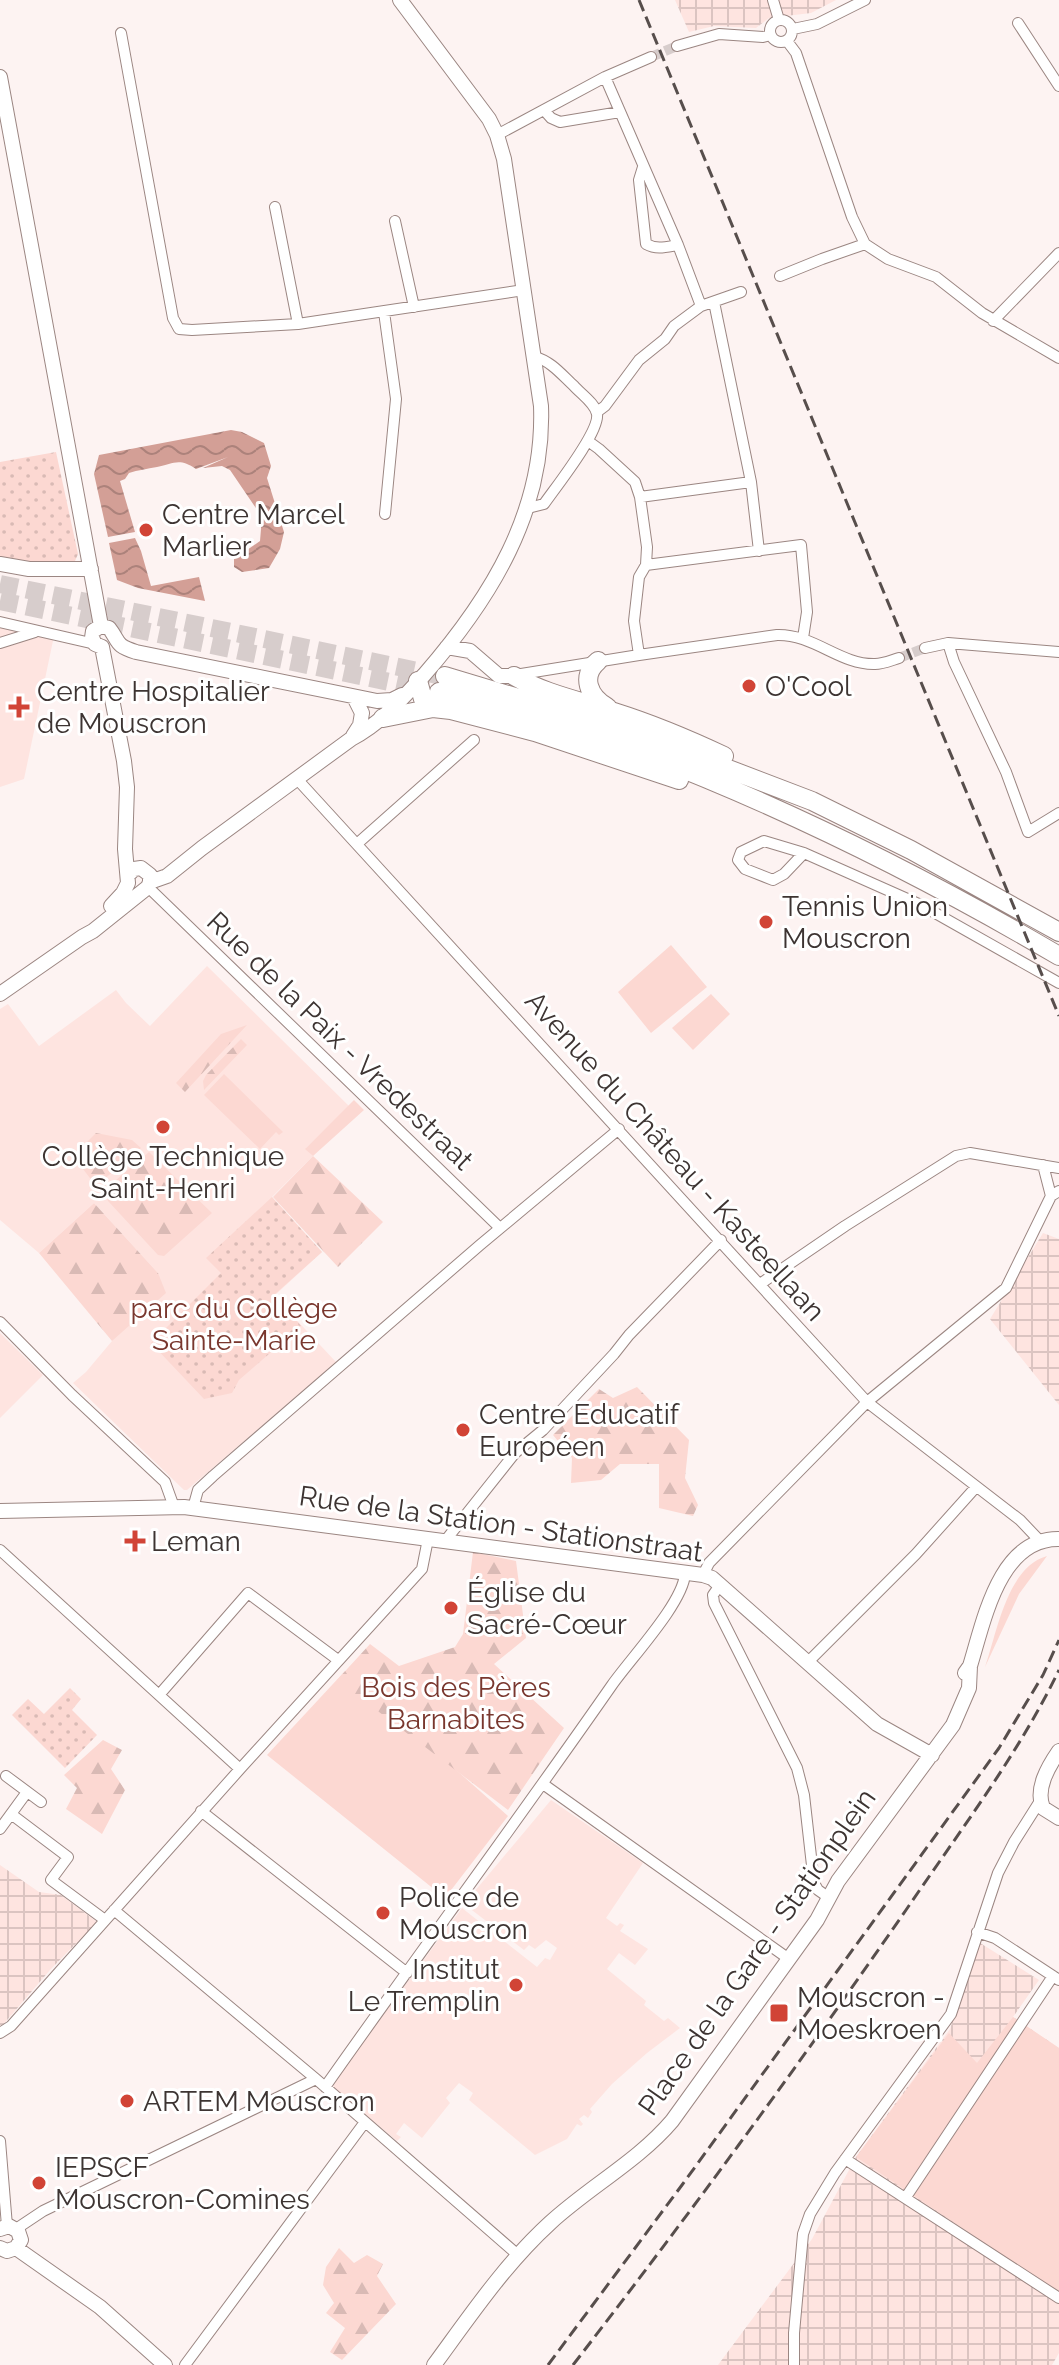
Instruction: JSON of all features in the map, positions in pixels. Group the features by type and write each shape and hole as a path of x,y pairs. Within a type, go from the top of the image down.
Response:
{"highway":[{"path":"598,661 591,667 587,682 590,691 597,701 616,712"},
{"path":"514,676 531,686 687,738 911,850 1059,932"},
{"path":"412,687 423,699 439,692 634,733 812,801"},
{"path":"383,718 439,692"},
{"path":"439,692 451,710 535,732 728,797 751,799 911,875 1059,956"}],"main road":[{"path":"0,994 93,931 147,887 167,876 383,718 461,631 512,548 535,482 541,433 540,390 504,159 489,119 400,0"},
{"path":"0,77 124,761 128,878 133,890 147,887"},
{"path":"0,564 29,569 91,569"},
{"path":"461,631 514,676"},
{"path":"101,638 136,652 354,697 384,701 412,687"},
{"path":"447,647 470,651 499,676 514,676"},
{"path":"111,684 117,662 136,652"},
{"path":"351,739 362,719 354,697"},
{"path":"82,937 118,899 134,869 141,868 148,872 147,887"},
{"name":"Rue de la Station - Stationstraat","path":"0,1511 193,1508 703,1575 712,1578 882,1728 928,1752"},
{"path":"1040,1541 1059,1539"},
{"name":"Place de la Gare - Stationplein","path":"434,2365 518,2255 565,2210 651,2142 672,2121 817,1920 828,1897 903,1789 910,1770 956,1720 966,1699 970,1666 1000,1578 1021,1554 1040,1541"},
{"path":"1059,1751 1045,1776 1040,1801 1043,1808 1059,1818"},
{"path":"0,2248 7,2251 16,2248 21,2240 8,2228"},
{"path":"16,2248 85,2295 165,2365"}],"street":[{"path":"773,0 779,20"},
{"path":"793,29 817,24 865,0"},
{"path":"779,20 786,20 793,29 787,41 776,41 771,35 771,25 779,20"},
{"path":"1018,23 1059,86"},
{"path":"121,33 173,318 179,329 298,324 524,290"},
{"path":"677,46 719,34 771,35"},
{"path":"787,41 796,53 852,217 865,244 888,259 936,277 993,321 1059,358"},
{"path":"497,135 605,77 651,57"},
{"path":"605,77 701,306"},
{"path":"544,110 560,122 620,112"},
{"path":"643,167 639,180 646,244 652,248 678,245"},
{"path":"275,207 298,324"},
{"path":"395,221 414,307"},
{"path":"780,276 865,244"},
{"path":"993,321 1059,253"},
{"path":"597,412 605,406 639,360 665,339 674,326 701,306 741,292"},
{"path":"714,302 751,482 759,551"},
{"path":"384,312 396,399 385,514"},
{"path":"528,508 544,504 588,441 595,427 597,412 546,360 535,357"},
{"path":"588,441 635,482 640,497 647,547 646,565 639,577 634,621 639,655"},
{"path":"640,497 751,482"},
{"path":"646,565 801,545 807,612 803,638"},
{"path":"0,622 72,639 101,638"},
{"path":"14,638 16,625"},
{"path":"0,643 35,632"},
{"path":"514,676 792,634 858,662 877,665 899,658"},
{"path":"948,643 1006,772 1028,832 1059,813"},
{"path":"925,648 948,643 1059,652"},
{"path":"358,843 474,740"},
{"name":"Avenue du Château - Kasteellaan","path":"297,779 867,1402 1020,1520 1040,1541"},
{"path":"804,853 784,874 773,880 745,869 738,860 741,852 764,841 804,853 921,905 1059,983"},
{"name":"Rue de la Paix - Vredestraat","path":"147,887 500,1228"},
{"path":"193,1508 198,1490 213,1476 619,1129"},
{"path":"760,1284 956,1156 970,1153 1059,1168"},
{"path":"703,1575 709,1563 867,1402 1006,1288 1055,1193 1043,1165"},
{"path":"445,1541 515,1453 543,1430 721,1240"},
{"path":"0,1322 165,1482 174,1507"},
{"path":"807,1663 916,1554 976,1487"},
{"path":"0,2033 11,2026 201,1811 422,1569 428,1539"},
{"path":"0,1550 240,1769"},
{"path":"0,2141 8,2228 321,2083 407,1973 665,1614 684,1585 685,1574"},
{"path":"720,1585 713,1595 714,1603 797,1768 804,1795 814,1883 828,1897"},
{"path":"159,1695 248,1593 338,1660"},
{"path":"6,1776 41,1802"},
{"path":"543,1784 789,1959"},
{"path":"0,1829 27,1792"},
{"path":"794,2365 805,2224 831,2179 951,2014 977,1932 1005,1859 1040,1801"},
{"path":"201,1811 407,1973"},
{"path":"11,1814 68,1857 51,1880 105,1920"},
{"path":"114,1910 321,2083 518,2255"},
{"path":"906,2197 1056,1978 995,1938 977,1932"},
{"path":"185,2365 365,2122"},
{"path":"845,2159 1059,2298"}],"shaded area":[{"path":"675,0 836,0 811,13 769,18 756,28 714,26 689,32"},
{"name":"Centre Hospitalier de Mouscron","path":"0,623 54,636 24,779 0,787"},
{"name":"Collège Technique Saint-Henri","path":"207,966 349,1106 306,1148 313,1156 272,1197 322,1252 274,1296 336,1362 184,1490 73,1383 112,1341 158,1273 94,1203 39,1253 0,1220 0,1009 8,1004 39,1046 116,990 150,1026"},
{"path":"1043,1233 1059,1239 1059,1405 990,1319"},
{"path":"0,1333 43,1375 0,1418"},
{"name":"Institut Le Tremplin","path":"551,1800 643,1863 606,1918 617,1926 620,1923 624,1925 620,1931 648,1949 635,1965 619,1953 607,1969 646,2001 644,2005 664,2021 668,2018 680,2028 612,2084 590,2109 592,2112 588,2118 584,2115 579,2119 583,2124 577,2124 567,2139 535,2155 469,2100 473,2093 459,2083 446,2098 450,2103 422,2138 404,2123 396,2134 401,2137 397,2141 334,2088 333,2083 462,1908 537,1967 545,1958 550,1960 557,1948 546,1940 535,1949 529,1945 524,1950 464,1904"},
{"path":"0,1865 39,1892 61,1895 97,1922 2,2026 0,2025"},
{"path":"977,1941 1039,1980 1013,2017 1059,2048 1059,2353 1052,2365 718,2365 812,2239 856,2157 950,2029"}],"green space":[{"path":"56,452 78,554 75,561 48,565 0,557 0,462"},
{"path":"671,945 707,987 651,1033 618,992"},
{"path":"711,994 730,1014 693,1050 672,1028"},
{"path":"247,1025 185,1092 176,1083 221,1034"},
{"path":"241,1039 247,1045 204,1090 206,1075"},
{"path":"224,1074 283,1132 279,1135 276,1132 260,1149 204,1095"},
{"path":"354,1100 364,1110 313,1156 305,1149"},
{"path":"96,1133 132,1140 141,1148 96,1186 73,1156"},
{"path":"149,1152 212,1213 164,1256 158,1255 108,1201 106,1194 109,1186"},
{"path":"313,1156 383,1222 338,1267 273,1197"},
{"name":"parc du Collège Sainte-Marie","path":"272,1197 322,1252 274,1295 301,1326 239,1380 232,1393 204,1399 151,1343 221,1273 206,1258"},
{"path":"94,1203 158,1273 166,1293 112,1341 39,1253"},
{"path":"637,1387 689,1440 685,1478 698,1505 693,1516 659,1508 659,1464 620,1464 601,1480 571,1483 572,1458 553,1435 599,1389 613,1398"},
{"name":"Bois des Pères Barnabites","path":"473,1552 516,1561 526,1638 494,1664 564,1728 508,1810 337,1680 370,1644 399,1666 455,1647 463,1634"},
{"path":"1047,1556 1019,1594 985,1667 1013,1587 1022,1573"},
{"path":"345,1671 508,1816 445,1898 267,1755"},
{"path":"70,1688 81,1699 72,1710 97,1735 65,1768 12,1715 28,1699 44,1714"},
{"path":"103,1740 122,1750 111,1769 125,1790 102,1834 66,1809 77,1788 64,1775"},
{"path":"1013,2017 1059,2048 1059,2293 856,2157 949,2033 977,2063"},
{"path":"339,2248 354,2263 367,2255 383,2264 377,2276 396,2304 342,2360 330,2352 345,2328 326,2313 334,2303 323,2285 326,2267"}],"water":[{"path":"231,430 264,443 271,466 267,478 284,532 280,549 269,568 242,572 234,567 234,559 260,541 262,517 230,470 222,466 203,468 228,457 196,469 176,462 129,473 120,481 135,532 108,537 94,474 99,455"},
{"path":"135,538 151,586 199,577 205,601 138,588 117,580 109,543"}],"tunnel":[{"path":"651,57 677,46"},
{"path":"0,584 442,676"},
{"path":"0,601 428,690"},
{"path":"899,658 925,648"}],"railway":[{"path":"639,0 1059,1016"},
{"path":"548,2365 999,1748 1043,1675 1059,1640"},
{"path":"573,2365 866,1968 1007,1763 1059,1670"}],"place":[{"name":"Centre Marcel Marlier","path":"146,530"},
{"name":"O'Cool","path":"749,686"},
{"name":"Centre Hospitalier de Mouscron","path":"19,707"},
{"name":"Tennis Union Mouscron","path":"766,922"},
{"name":"Collège Technique Saint-Henri","path":"163,1127"},
{"name":"Centre Educatif Européen","path":"463,1430"},
{"name":"Leman","path":"135,1541"},
{"name":"Église du Sacré-Cœur","path":"451,1608"},
{"name":"Police de Mouscron","path":"383,1913"},
{"name":"Institut Le Tremplin","path":"516,1985"},
{"name":"Mouscron - Moeskroen","path":"779,2013"},
{"name":"ARTEM Mouscron","path":"127,2101"},
{"name":"IEPSCF Mouscron-Comines","path":"39,2183"}]}
